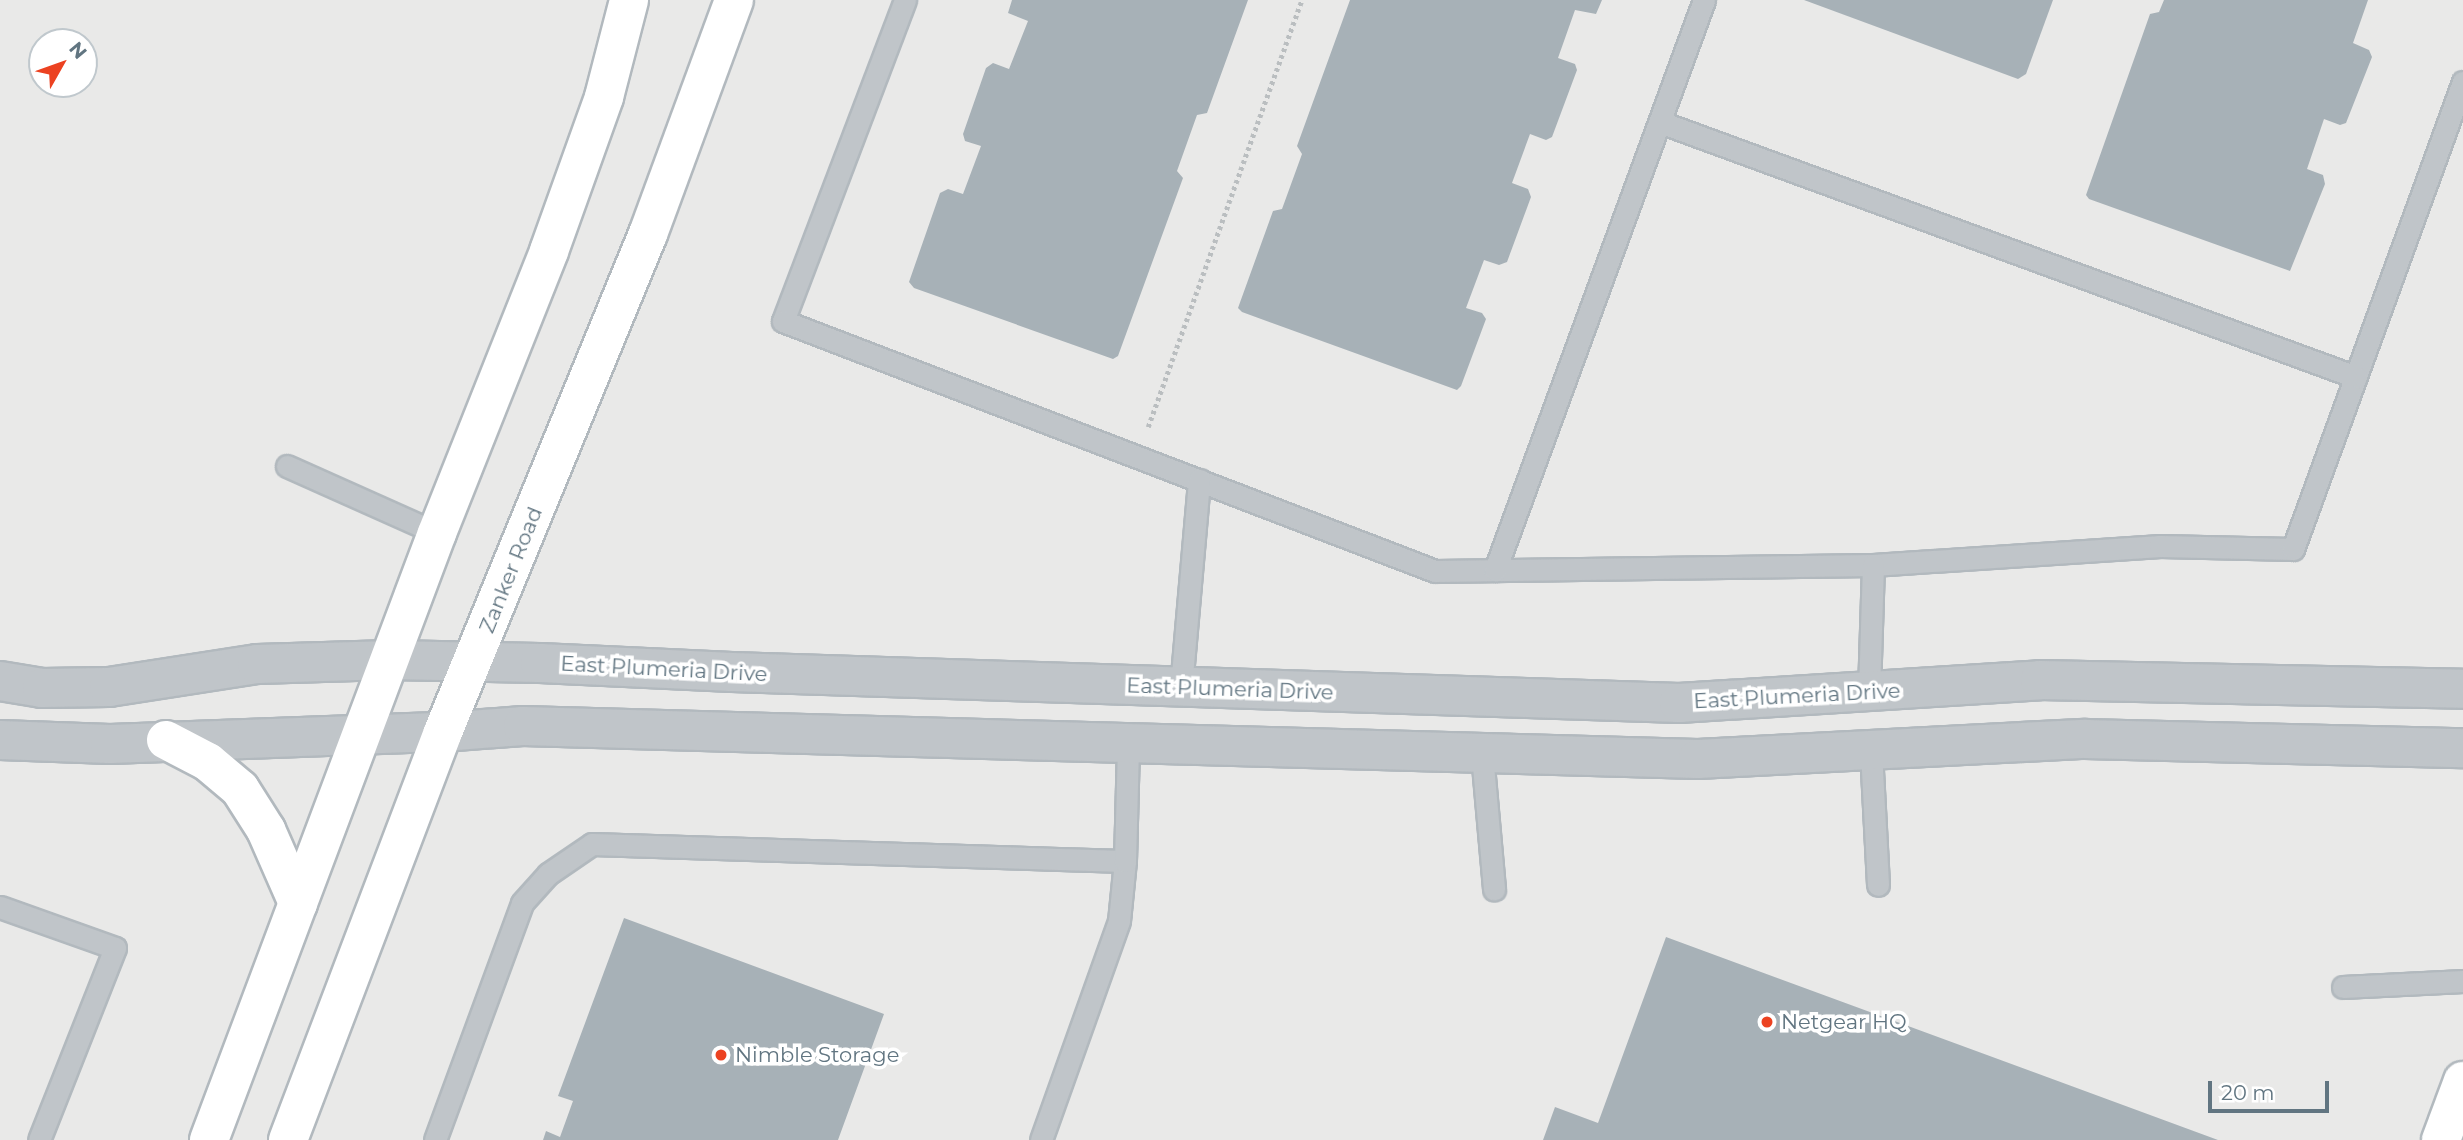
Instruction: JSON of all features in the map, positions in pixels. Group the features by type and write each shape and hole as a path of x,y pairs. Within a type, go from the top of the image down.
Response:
{"main road":[{"path":"209,1140 437,533 558,225 604,97 629,0"},
{"name":"Zanker Road","path":"288,1140 443,732 648,234 734,0"},
{"path":"166,740 208,762 240,789 266,830 298,903"},
{"path":"2441,1140 2463,1081"}],"street":[{"name":"East Plumeria Drive","path":"0,681 42,688 109,687 257,664 390,660 1679,703 2040,680 2463,689"},
{"path":"1179,745 1181,687"},
{"path":"1869,692 1871,751"},
{"path":"0,740 110,744 443,732 523,726 1698,760 2085,738 2463,748"}],"lane":[{"path":"905,0 783,321 1435,571 1872,565 2160,547 2293,549 2463,82"},
{"path":"1495,570 1704,0"},
{"path":"1660,122 2356,377"},
{"path":"286,466 437,533"},
{"path":"1181,687 1199,480"},
{"path":"1869,692 1872,565"},
{"path":"1041,1140 1119,921 1125,861 1128,744"},
{"path":"1871,751 1878,885"},
{"path":"1482,754 1494,889"},
{"path":"435,1140 522,903 548,874 592,844 1125,861"},
{"path":"0,907 115,948 39,1140"},
{"path":"2343,987 2463,981"}],"path":[{"path":"1138,457 1302,0"}],"shaded area":[{"path":"0,0 2463,0 2463,1140 0,1140"}],"building":[{"path":"1012,0 1248,0 1207,113 1197,115 1177,171 1183,178 1118,356 1113,359 914,288 909,282 940,193 948,189 963,194 981,146 965,141 963,134 986,68 993,63 1009,69 1028,21 1008,13"},
{"path":"1350,0 1602,0 1596,14 1575,10 1558,58 1575,64 1577,70 1552,137 1546,140 1530,134 1512,183 1528,189 1531,197 1507,262 1499,265 1484,260 1466,308 1482,313 1486,319 1461,386 1457,390 1242,312 1238,308 1273,211 1282,209 1302,154 1297,146"},
{"path":"1804,0 2053,0 2026,74 2018,79"},
{"path":"2164,0 2368,0 2353,43 2369,50 2372,57 2346,123 2340,125 2324,119 2307,169 2323,175 2325,184 2290,271 2089,199 2086,195 2150,14 2159,12"},
{"name":"Nimble Storage","path":"624,918 884,1014 838,1140 543,1140 546,1131 560,1137 573,1101 558,1096"},
{"name":"Netgear HQ","path":"1666,937 2218,1140 1543,1140 1555,1107 1598,1123"}],"place":[{"name":"Netgear HQ","path":"1767,1022"},
{"name":"Nimble Storage","path":"721,1055"}]}
